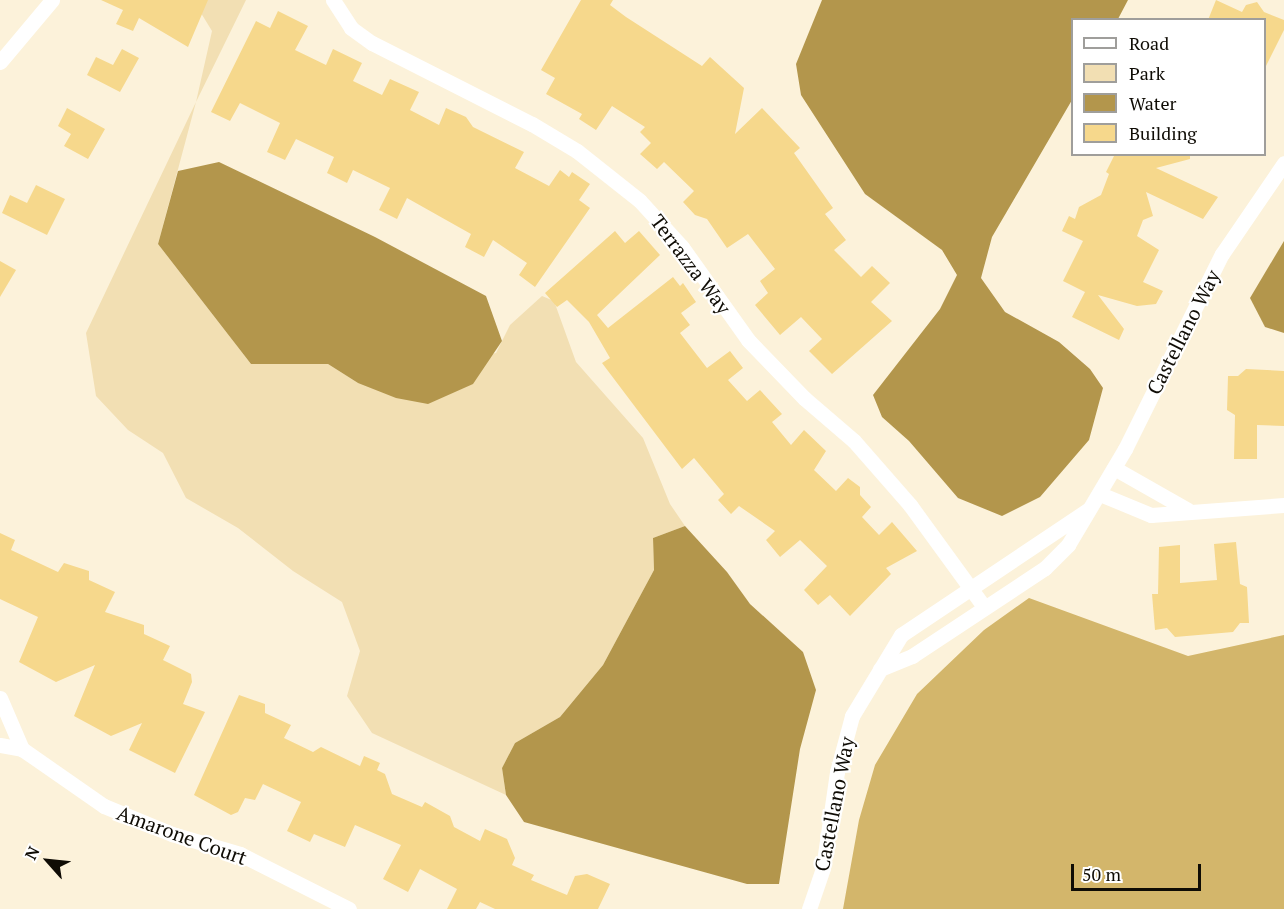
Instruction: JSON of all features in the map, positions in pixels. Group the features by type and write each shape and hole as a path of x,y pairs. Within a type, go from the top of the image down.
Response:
{"street":[{"path":"0,62 52,0"},
{"name":"Terrazza Way","path":"333,0 351,28 372,43 532,124 577,151 640,201 682,247 748,340 804,398 854,441 910,505 972,587 984,607"},
{"name":"Castellano Way","path":"880,669 912,656 1045,568 1068,545 1114,468 1222,254 1284,163"},
{"path":"1114,468 1188,510"},
{"path":"1096,500 1151,516 1188,510 1284,506"},
{"name":"Castellano Way","path":"809,909 823,868 837,772 852,716 901,635 1096,500"},
{"path":"0,698 22,749"},
{"name":"Amarone Court","path":"0,745 22,749 104,806 171,834 240,854 350,909"}],"green space":[{"path":"193,0 246,0 196,102 212,31"},
{"path":"196,102 158,244 251,364 328,364 358,383 496,353 510,325 542,296 554,301 576,362 643,438 670,504 685,526 653,538 654,570 603,665 560,717 515,743 502,768 506,795 372,733 347,696 360,651 342,602 293,571 238,528 186,498 163,453 128,430 96,396 86,333"}],"shaded area":[{"path":"1029,598 1188,656 1284,635 1284,909 843,909 859,820 875,765 917,694 984,630"}],"water":[{"path":"822,0 1128,0 1119,18 1071,18 1071,102 992,237 981,278 1005,312 1059,342 1090,369 1103,388 1089,440 1040,497 1002,516 958,498 909,441 882,417 873,395 940,309 957,275 942,250 865,194 801,95 796,64"},
{"path":"219,162 375,237 486,296 502,341 473,384 428,404 396,398 358,383 328,364 251,364 158,244 178,171"},
{"path":"1284,241 1284,333 1265,327 1250,298"},
{"path":"685,526 727,572 750,604 803,652 816,690 800,749 779,884 747,884 524,822 506,795 502,768 515,743 560,717 603,665 654,570 653,538"}],"building":[{"path":"101,0 208,0 188,47 139,18 133,31 116,24 123,10"},
{"path":"581,0 613,0 610,5 626,17 702,66 710,57 744,88 735,134 762,108 800,148 794,153 833,208 825,214 846,240 834,250 861,277 872,266 890,283 871,302 892,321 832,374 809,351 822,339 801,317 780,335 755,305 768,293 760,281 775,269 748,234 727,248 707,219 695,215 683,202 694,191 664,162 657,169 640,154 651,143 640,132 645,127 612,106 596,130 579,119 582,114 546,94 555,78 541,70"},
{"path":"1216,0 1242,12 1246,5 1257,2 1264,12 1284,20 1284,30 1266,66 1266,18 1209,18"},
{"path":"278,11 308,26 295,50 326,65 333,49 362,63 353,81 382,95 390,79 419,92 410,110 439,125 446,108 466,117 473,127 524,152 515,168 549,186 560,170 569,177 572,172 590,184 579,200 590,208 535,287 519,275 527,263 493,240 484,257 465,247 471,234 407,198 397,219 379,210 390,188 353,170 347,183 327,173 334,157 296,139 285,160 267,152 280,123 240,103 230,121 211,112 256,21 270,28"},
{"path":"122,49 139,58 120,92 87,75 96,57 113,65"},
{"path":"67,108 105,129 88,159 64,146 71,134 58,126"},
{"path":"1114,156 1190,156 1190,159 1156,168 1218,197 1203,219 1146,192 1153,216 1143,220 1137,236 1159,250 1143,282 1163,291 1156,304 1137,306 1098,295 1124,329 1119,340 1072,317 1085,292 1063,281 1083,241 1062,231 1069,216 1075,219 1079,207 1101,195 1109,174 1106,172"},
{"path":"36,185 65,199 47,235 2,213 10,195 27,203"},
{"path":"615,231 625,243 639,231 660,255 597,315 608,328 673,277 680,286 683,283 696,302 681,313 690,325 680,333 707,368 730,351 743,368 728,380 747,401 760,390 782,414 772,422 791,445 804,430 826,451 814,470 836,491 848,478 860,487 860,495 871,507 862,517 879,535 892,522 917,551 886,568 891,574 850,616 830,595 818,605 804,590 827,566 800,540 780,557 766,540 775,531 739,506 731,514 718,500 724,494 694,458 682,469 602,363 610,358 589,322 567,300 557,307 545,293"},
{"path":"0,261 16,270 0,297"},
{"path":"1246,369 1284,371 1284,426 1257,425 1257,459 1234,459 1235,415 1227,410 1228,376 1238,376"},
{"path":"0,533 15,540 11,550 58,572 64,563 89,571 89,580 115,592 105,612 144,625 144,634 170,646 163,660 191,674 192,682 183,704 205,712 175,773 129,750 142,723 111,736 74,716 95,665 56,682 19,662 38,617 0,599"},
{"path":"1236,542 1240,584 1247,587 1249,623 1240,623 1233,632 1175,637 1167,628 1155,630 1152,594 1158,594 1159,547 1180,545 1180,583 1217,580 1214,544"},
{"path":"239,695 265,704 265,713 291,725 284,738 313,752 321,747 360,766 364,756 380,763 377,770 385,774 392,794 422,807 425,802 450,816 454,827 480,841 485,829 507,839 515,858 512,865 534,875 531,880 567,895 575,876 587,874 610,884 598,909 495,909 480,902 476,909 447,909 457,889 420,869 408,892 383,879 401,845 355,825 345,847 314,834 310,842 287,831 301,802 263,784 255,800 245,798 238,812 231,815 194,795"}]}
